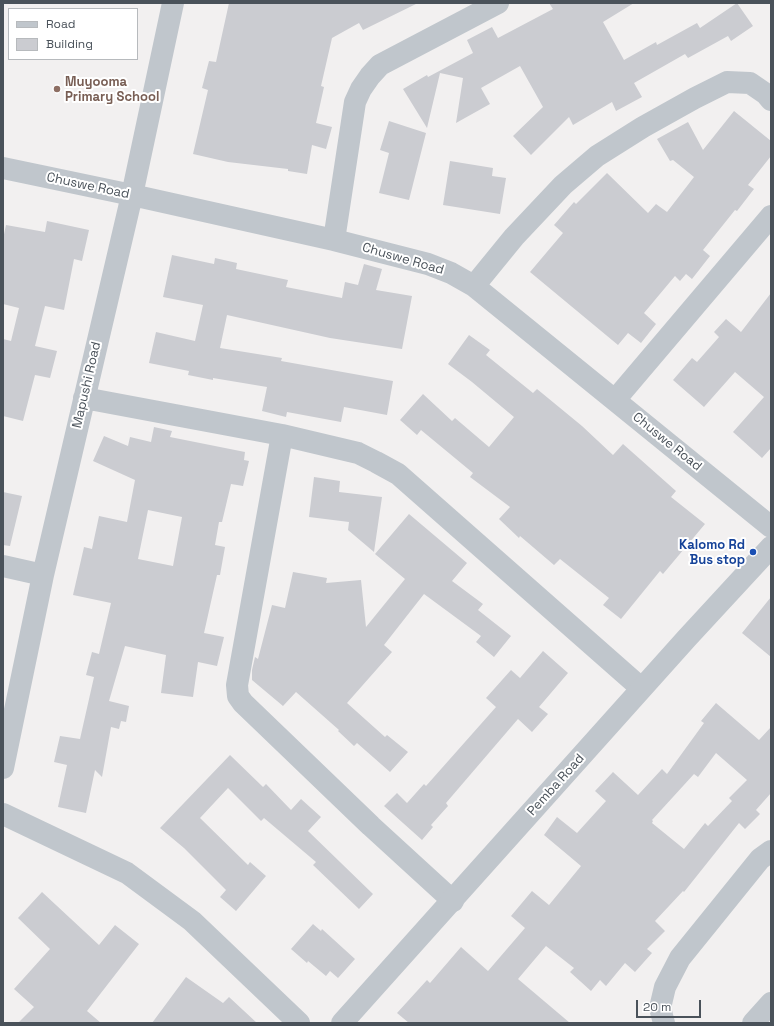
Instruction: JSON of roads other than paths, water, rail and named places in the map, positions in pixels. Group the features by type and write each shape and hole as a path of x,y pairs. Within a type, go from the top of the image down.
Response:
{"street":[{"name":"Mapushi Road","path":"3,768 43,575 132,195 172,3"},
{"path":"334,240 355,102 361,89 370,76 380,66 498,3"},
{"path":"474,286 514,237 563,185 597,156 643,127 695,98 728,82 750,83 766,94 771,100"},
{"name":"Chuswe Road","path":"3,168 334,240 428,264 450,273 474,286 771,527"},
{"path":"615,400 771,216"},
{"path":"84,398 282,435 358,454 398,474 641,688"},
{"path":"282,435 237,685 238,696 243,703 371,826 452,900"},
{"name":"Pemba Road","path":"342,1023 641,688 771,546"},
{"path":"3,566 43,575"},
{"path":"3,814 127,873 192,921 299,1023"},
{"path":"664,1023 660,1008 663,994 671,973 680,958 760,859 771,850"},
{"path":"753,1023 771,1003"}],"place":[{"name":"Muyooma Primary School","path":"57,89"},
{"name":"Kalomo Rd Bus stop","path":"753,552"}]}
